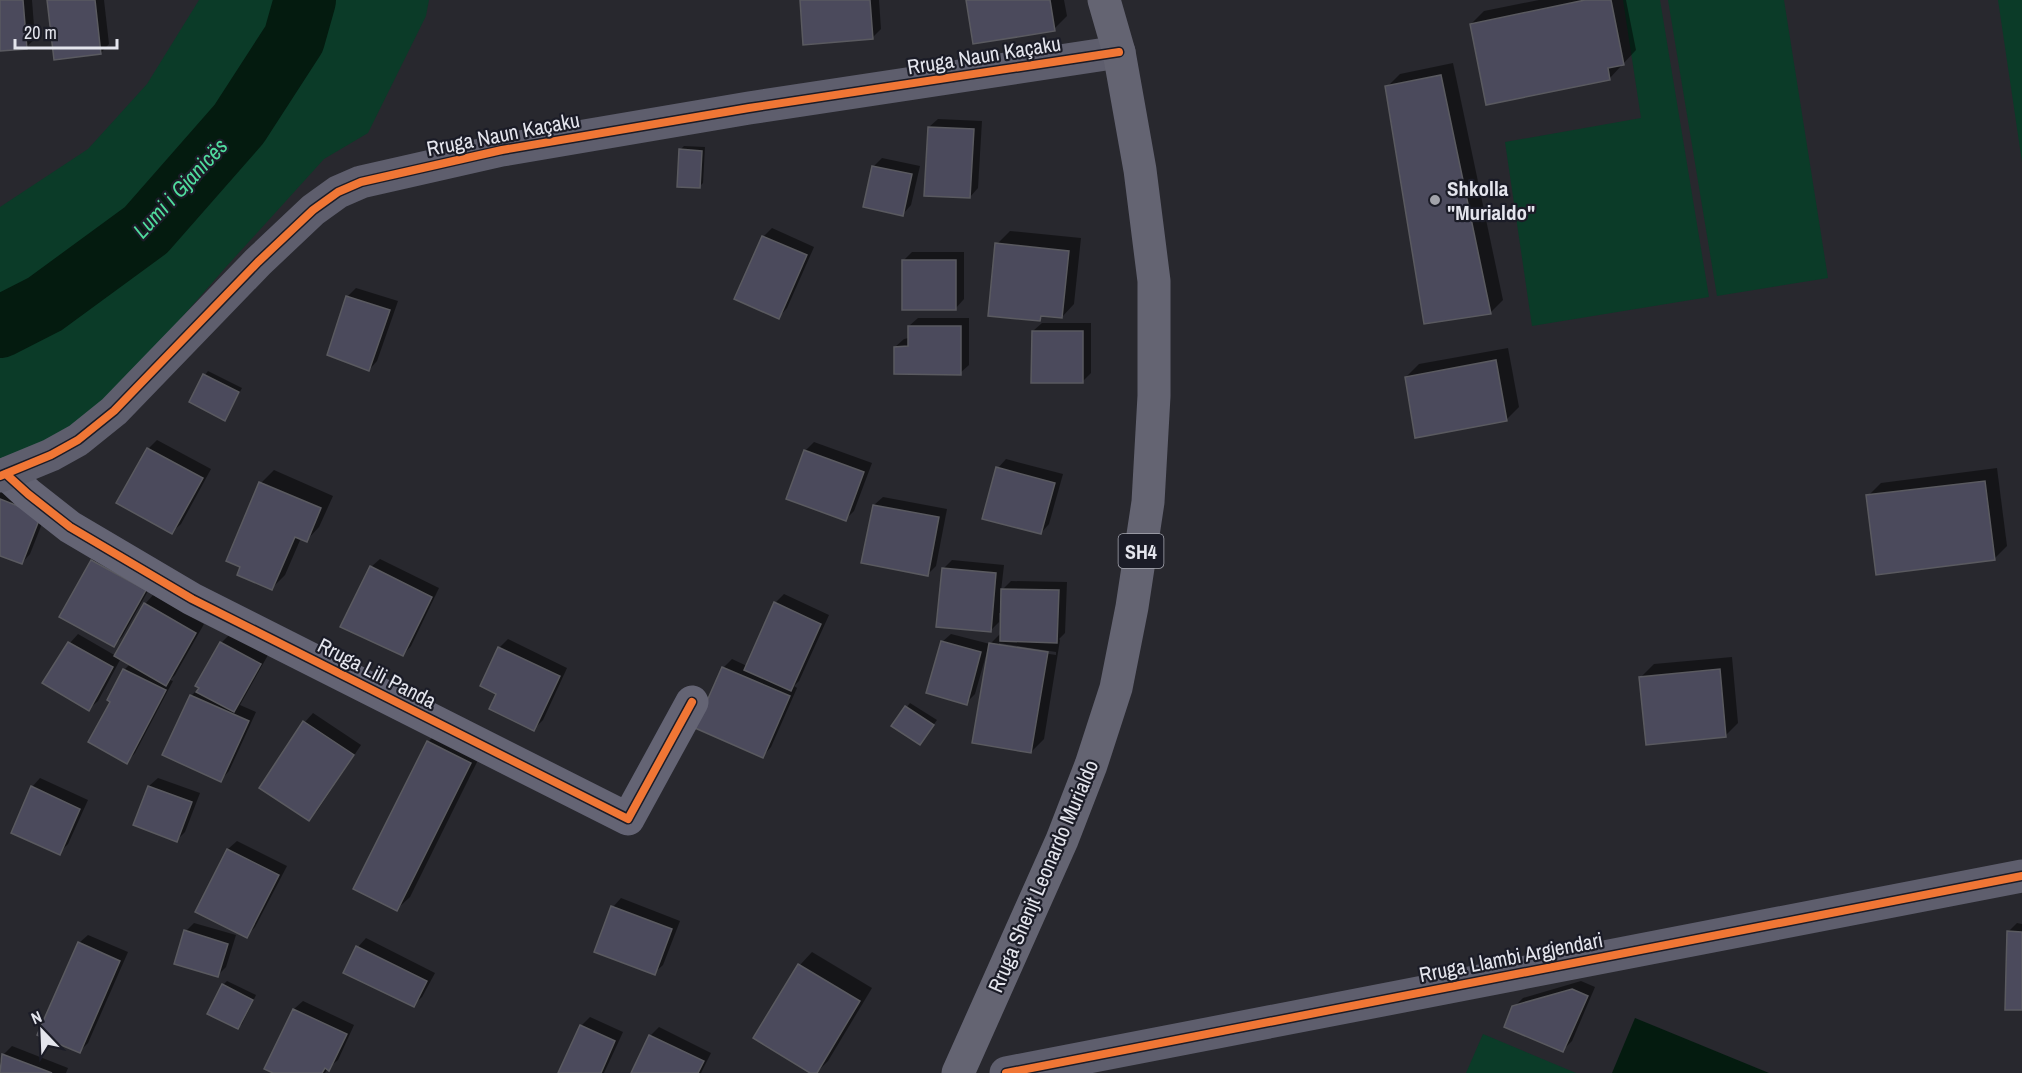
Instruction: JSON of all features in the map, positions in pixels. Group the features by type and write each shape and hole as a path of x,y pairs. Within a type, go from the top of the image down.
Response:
{"main road":[{"name":"Rruga Shenjt Leonardo Murialdo","path":"958,1073 1062,840 1091,765 1116,688 1132,607 1148,502 1154,396 1154,281 1140,170 1119,52 1104,0"}],"street":[{"name":"Rruga Naun Kaçaku","path":"3,475 51,455 78,440 114,411 258,262 313,210 338,192 361,182 502,150 749,108 1119,52"},
{"name":"Rruga Lili Panda","path":"3,475 70,527 192,599 628,819 692,702"},
{"name":"Rruga Llambi Argjendari","path":"1006,1073 2022,876"}],"green space":[{"path":"199,0 429,0 426,16 368,133 324,159 106,404 64,439 0,462 0,207 88,149 147,84"},
{"path":"1623,0 1660,0 1709,297 1532,326 1505,142 1641,118"},
{"path":"1668,0 1784,0 1828,278 1717,296"},
{"path":"1998,0 2022,0 2022,162"},
{"path":"1483,1034 1576,1073 1466,1073"}],"shaded area":[{"path":"1635,1018 1769,1073 1612,1073"}],"building":[{"path":"0,0 23,0 27,49 0,51"},
{"path":"47,0 95,0 101,54 54,60"},
{"path":"800,0 870,0 873,39 803,45"},
{"path":"966,0 1050,0 1055,31 973,44"},
{"path":"1585,0 1611,0 1624,65 1608,68 1610,80 1486,105 1470,24"},
{"name":"Shkolla \"Murialdo\"","path":"1441,75 1491,314 1424,324 1385,86"},
{"path":"928,127 974,129 970,198 924,196"},
{"path":"679,149 702,151 700,188 677,187"},
{"path":"872,166 912,174 903,216 863,207"},
{"path":"762,236 807,255 779,319 734,299"},
{"path":"995,243 1069,251 1062,318 1041,316 1040,321 988,316"},
{"path":"902,260 956,260 956,310 902,310"},
{"path":"346,296 390,310 369,371 327,355"},
{"path":"908,326 961,326 961,375 894,374 894,347 908,346"},
{"path":"1032,331 1083,331 1083,383 1031,383"},
{"path":"1496,360 1507,421 1415,438 1405,377"},
{"path":"203,374 239,392 225,421 189,402"},
{"path":"147,448 203,478 172,534 116,503"},
{"path":"804,450 864,472 846,521 786,499"},
{"path":"996,467 1055,483 1041,534 982,519"},
{"path":"1985,481 1995,560 1876,575 1866,495"},
{"path":"259,482 321,508 307,542 295,537 272,590 237,575 240,567 226,561"},
{"path":"0,499 41,515 22,564 0,556"},
{"path":"873,505 939,517 928,576 861,563"},
{"path":"91,560 146,590 114,647 59,617"},
{"path":"370,566 432,597 403,656 340,627"},
{"path":"942,568 996,573 991,632 936,627"},
{"path":"1001,589 1059,590 1057,643 1000,641"},
{"path":"774,602 821,624 791,691 744,670"},
{"path":"144,603 196,633 166,686 114,656"},
{"path":"941,641 981,652 967,705 926,693"},
{"path":"68,642 113,667 89,711 42,683"},
{"path":"220,642 261,664 234,712 196,692 199,688 195,686"},
{"path":"989,643 1048,652 1031,753 972,743"},
{"path":"498,647 560,676 534,731 489,709 496,694 480,686"},
{"path":"722,667 790,696 763,758 695,728"},
{"path":"123,669 166,690 127,764 88,742 110,702 107,700"},
{"path":"1720,669 1726,737 1646,745 1639,677"},
{"path":"190,695 249,721 221,782 162,755"},
{"path":"905,706 934,725 920,745 891,726"},
{"path":"303,721 354,755 309,821 259,788"},
{"path":"427,741 471,763 397,911 353,889"},
{"path":"31,786 80,809 60,855 11,833"},
{"path":"148,786 192,802 177,842 133,825"},
{"path":"227,849 279,875 247,938 195,912"},
{"path":"611,906 672,929 655,975 594,952"},
{"path":"184,930 228,944 218,977 174,964"},
{"path":"2007,931 2022,932 2022,1010 2005,1010"},
{"path":"78,942 120,961 80,1053 37,1035"},
{"path":"356,946 427,981 414,1007 343,973"},
{"path":"798,964 860,1001 817,1073 810,1073 753,1038"},
{"path":"222,984 253,1000 238,1029 207,1014"},
{"path":"1572,989 1588,996 1563,1052 1504,1027 1512,1006"},
{"path":"293,1009 347,1034 329,1071 325,1068 322,1073 273,1073 264,1069"},
{"path":"580,1025 615,1041 601,1073 558,1073"},
{"path":"649,1035 704,1061 698,1073 631,1073"},
{"path":"2,1054 52,1073 0,1073"}],"waterway":[{"name":"Lumi i Gjanicës","path":"0,327 45,304 146,230 239,124 294,39 305,0"}],"cycle path":[{"path":"0,476 51,455 78,440 114,411 258,262 313,210 338,192 361,182 502,150 749,108 1119,52"},
{"path":"6,474 70,527 192,599 628,819 692,702"},
{"path":"1006,1073 2022,876"}],"place":[{"name":"Shkolla \"Murialdo\"","path":"1435,200"}]}
